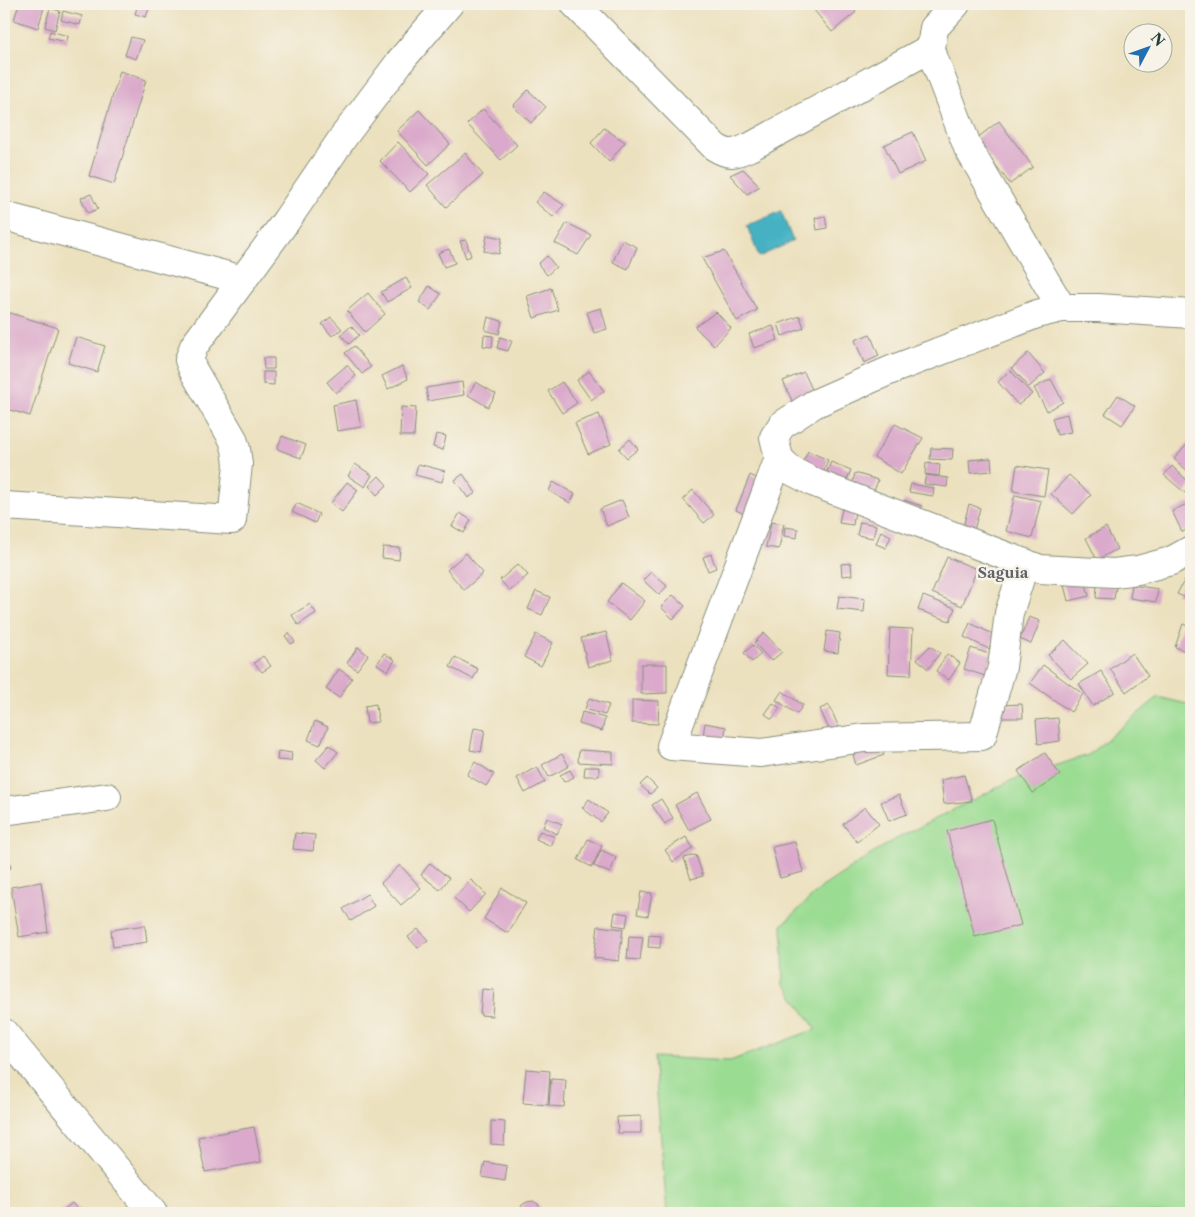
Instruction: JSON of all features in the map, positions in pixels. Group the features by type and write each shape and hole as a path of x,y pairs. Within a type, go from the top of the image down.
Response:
{"street":[{"path":"4,506 232,520 238,464 236,449 233,439 193,370 189,360 194,346 286,221 344,136 402,59 449,4"},
{"path":"575,4 715,147 725,154 739,152 752,146 931,48"},
{"path":"956,4 934,28 931,48 934,59 968,148 1062,308"},
{"path":"4,216 242,280"},
{"path":"1191,314 1098,308 1062,308 1037,314 891,370 814,404 782,425 774,437 780,458 790,470 815,483 1040,569 1114,572 1138,570 1172,561 1191,550"},
{"path":"780,458 671,746 761,753 864,738 982,736 1002,667 1008,612 1025,563"},
{"path":"4,811 107,797"},
{"path":"4,1033 152,1213"}],"green space":[{"path":"1158,697 1191,705 1191,1213 667,1213 654,1057 730,1061 816,1029 784,984 782,925 822,887 892,841 1012,780 1088,755"}],"water":[{"path":"781,211 793,241 759,257 747,226"}],"building":[{"path":"19,4 45,4 38,28 14,20"},
{"path":"138,4 150,6 146,17 135,14"},
{"path":"809,4 850,4 856,12 832,32"},
{"path":"50,8 60,11 55,30 45,27"},
{"path":"63,11 82,16 80,25 61,20"},
{"path":"50,31 68,36 67,42 48,38"},
{"path":"131,37 143,40 136,59 125,55"},
{"path":"120,71 146,80 114,184 89,176"},
{"path":"528,90 546,107 531,123 513,106"},
{"path":"483,109 517,145 501,160 467,124"},
{"path":"419,110 450,144 428,165 397,131"},
{"path":"999,121 1033,167 1010,184 976,139"},
{"path":"604,128 625,142 609,162 591,143"},
{"path":"913,132 926,161 898,174 884,145"},
{"path":"398,142 429,174 410,192 380,161"},
{"path":"465,153 483,175 446,207 427,185"},
{"path":"743,169 760,186 747,194 730,175"},
{"path":"544,192 564,205 553,217 535,202"},
{"path":"91,194 98,209 88,213 81,198"},
{"path":"825,216 827,228 817,230 815,218"},
{"path":"567,223 591,235 578,255 555,243"},
{"path":"487,235 502,238 499,254 484,251"},
{"path":"466,240 471,256 466,258 460,241"},
{"path":"622,240 637,247 628,269 613,262"},
{"path":"449,249 455,263 444,267 438,253"},
{"path":"724,251 757,310 737,321 702,258"},
{"path":"547,256 556,267 547,275 538,264"},
{"path":"406,278 412,288 387,302 381,292"},
{"path":"429,286 441,294 430,310 419,302"},
{"path":"551,288 558,310 534,318 527,296"},
{"path":"368,293 385,314 365,332 347,311"},
{"path":"601,308 607,329 594,333 587,312"},
{"path":"4,311 58,328 30,416 4,408"},
{"path":"716,312 731,328 714,346 695,327"},
{"path":"800,316 804,328 782,336 778,324"},
{"path":"331,317 342,329 332,336 322,324"},
{"path":"488,317 502,321 499,334 485,330"},
{"path":"351,326 359,335 349,344 341,335"},
{"path":"773,326 778,340 754,348 749,334"},
{"path":"870,334 879,356 864,363 855,340"},
{"path":"484,335 493,336 492,347 483,346"},
{"path":"76,337 105,346 97,372 68,363"},
{"path":"500,337 512,341 508,351 497,348"},
{"path":"354,346 371,367 362,374 345,353"},
{"path":"1028,353 1045,373 1029,387 1012,368"},
{"path":"263,358 274,358 274,369 264,369"},
{"path":"347,365 356,376 336,393 327,382"},
{"path":"402,366 408,379 388,389 382,376"},
{"path":"1010,370 1032,394 1018,405 998,382"},
{"path":"589,371 604,391 591,400 577,380"},
{"path":"263,372 274,372 274,385 263,384"},
{"path":"804,372 814,394 793,403 783,381"},
{"path":"1051,379 1063,402 1047,411 1034,388"},
{"path":"462,382 464,395 428,401 426,388"},
{"path":"476,382 496,394 488,407 468,395"},
{"path":"562,382 577,403 562,413 548,391"},
{"path":"1118,395 1135,406 1122,425 1105,414"},
{"path":"356,400 361,427 337,431 333,405"},
{"path":"401,407 416,408 414,436 400,436"},
{"path":"599,414 611,444 588,454 575,423"},
{"path":"1067,414 1071,432 1057,435 1052,418"},
{"path":"895,424 923,438 901,474 874,457"},
{"path":"436,434 446,436 443,450 433,447"},
{"path":"282,436 306,445 301,458 277,449"},
{"path":"630,439 638,449 627,458 619,449"},
{"path":"1191,440 1191,474 1174,459"},
{"path":"931,448 953,449 952,460 930,459"},
{"path":"808,451 828,460 824,471 803,462"},
{"path":"991,458 992,471 970,473 969,460"},
{"path":"831,462 851,470 846,482 826,474"},
{"path":"926,463 940,465 939,476 925,474"},
{"path":"355,464 372,475 365,487 348,476"},
{"path":"418,464 445,471 442,482 415,475"},
{"path":"1017,465 1048,470 1044,496 1013,491"},
{"path":"1172,466 1191,484 1185,493 1164,475"},
{"path":"855,473 878,480 874,491 852,485"},
{"path":"463,474 476,493 468,498 455,480"},
{"path":"750,475 761,480 746,515 736,510"},
{"path":"926,475 948,478 947,487 924,484"},
{"path":"1069,475 1091,495 1073,514 1051,494"},
{"path":"379,476 387,485 377,495 369,486"},
{"path":"347,482 358,490 342,512 331,503"},
{"path":"553,482 575,494 570,503 549,491"},
{"path":"911,484 934,488 933,496 909,492"},
{"path":"693,490 714,515 704,523 683,499"},
{"path":"1015,495 1041,501 1032,538 1006,531"},
{"path":"622,500 629,517 607,526 600,509"},
{"path":"904,500 922,506 920,513 902,507"},
{"path":"1191,502 1191,528 1182,532 1172,511"},
{"path":"297,503 319,514 315,523 292,512"},
{"path":"969,504 980,508 973,534 962,531"},
{"path":"842,509 855,511 853,525 839,523"},
{"path":"460,513 471,520 464,533 452,526"},
{"path":"771,522 784,524 779,549 766,547"},
{"path":"860,522 876,525 873,538 857,535"},
{"path":"785,527 798,529 797,538 784,536"},
{"path":"1106,527 1117,549 1097,560 1086,538"},
{"path":"881,531 891,536 886,548 876,544"},
{"path":"383,547 400,548 399,560 382,558"},
{"path":"466,553 483,573 464,590 447,570"},
{"path":"711,554 716,568 708,571 703,557"},
{"path":"947,557 977,569 962,606 932,593"},
{"path":"851,563 852,575 842,576 841,564"},
{"path":"518,564 528,575 510,591 500,580"},
{"path":"1191,568 1191,600 1177,594"},
{"path":"651,572 667,586 659,595 643,580"},
{"path":"1085,580 1089,596 1068,601 1064,585"},
{"path":"621,583 645,601 630,620 607,602"},
{"path":"1097,585 1116,587 1114,599 1096,598"},
{"path":"1132,585 1158,589 1156,602 1130,598"},
{"path":"536,591 550,597 542,615 528,609"},
{"path":"673,595 685,606 673,619 661,607"},
{"path":"839,596 865,599 864,612 837,609"},
{"path":"923,596 955,608 950,621 918,610"},
{"path":"310,604 316,613 298,625 292,615"},
{"path":"1029,617 1040,621 1031,644 1020,639"},
{"path":"970,623 995,635 989,649 964,637"},
{"path":"1183,624 1191,627 1191,653 1175,647"},
{"path":"890,628 913,629 911,675 888,674"},
{"path":"827,631 840,633 838,653 824,651"},
{"path":"606,632 613,660 588,667 581,638"},
{"path":"289,633 295,642 291,644 285,636"},
{"path":"764,633 782,652 771,661 754,643"},
{"path":"536,634 553,643 541,666 524,657"},
{"path":"1065,640 1088,664 1071,679 1048,655"},
{"path":"753,645 761,654 752,662 744,653"},
{"path":"930,646 940,653 928,669 917,659"},
{"path":"358,647 368,655 357,670 347,663"},
{"path":"971,648 992,655 985,676 964,669"},
{"path":"384,653 395,660 388,671 377,664"},
{"path":"1132,653 1148,676 1126,692 1110,669"},
{"path":"947,654 960,663 949,680 936,671"},
{"path":"263,656 271,666 262,672 254,663"},
{"path":"455,657 478,669 473,679 450,667"},
{"path":"641,664 667,664 667,693 641,694"},
{"path":"1043,665 1083,694 1071,712 1030,683"},
{"path":"339,669 352,678 339,698 326,689"},
{"path":"1101,671 1115,692 1093,706 1079,684"},
{"path":"782,691 803,705 797,714 776,700"},
{"path":"589,698 609,705 605,715 585,709"},
{"path":"632,700 659,701 658,724 632,723"},
{"path":"773,703 780,708 772,719 765,714"},
{"path":"376,704 378,722 367,723 365,706"},
{"path":"1022,704 1023,718 1001,718 1001,705"},
{"path":"829,705 840,730 831,734 820,709"},
{"path":"582,712 605,718 602,731 579,724"},
{"path":"1058,718 1060,741 1038,744 1036,720"},
{"path":"315,721 328,727 320,745 308,740"},
{"path":"705,723 726,727 724,740 703,736"},
{"path":"474,728 485,730 481,752 470,750"},
{"path":"329,745 338,752 325,768 316,760"},
{"path":"881,745 884,755 856,765 853,755"},
{"path":"579,750 613,752 613,764 578,762"},
{"path":"278,751 292,753 291,761 277,760"},
{"path":"1045,753 1060,775 1033,793 1018,771"},
{"path":"562,754 569,766 549,777 542,765"},
{"path":"475,762 494,774 486,786 467,775"},
{"path":"537,767 545,782 525,793 517,778"},
{"path":"585,767 599,767 599,776 584,776"},
{"path":"570,770 574,777 564,782 560,775"},
{"path":"964,775 972,801 944,804 941,780"},
{"path":"647,778 657,788 650,794 640,785"},
{"path":"697,793 711,819 689,830 675,805"},
{"path":"899,795 907,814 889,821 881,802"},
{"path":"589,799 608,813 601,822 582,808"},
{"path":"661,799 673,818 665,824 652,805"},
{"path":"865,807 879,824 857,842 843,824"},
{"path":"547,818 562,824 557,834 543,827"},
{"path":"992,819 1021,925 975,937 947,831"},
{"path":"540,831 555,837 551,846 536,839"},
{"path":"295,833 315,835 313,851 293,849"},
{"path":"686,837 693,848 673,862 665,850"},
{"path":"588,839 602,846 592,867 578,860"},
{"path":"795,842 803,872 780,878 772,847"},
{"path":"601,850 616,857 610,873 594,866"},
{"path":"7,853 11,868 4,870 4,854"},
{"path":"696,855 703,876 691,879 684,858"},
{"path":"430,863 449,878 440,890 421,875"},
{"path":"400,865 421,888 401,905 381,883"},
{"path":"471,880 486,894 469,912 454,898"},
{"path":"41,882 48,932 19,937 11,887"},
{"path":"502,888 526,903 508,933 484,919"},
{"path":"641,892 652,893 648,916 637,914"},
{"path":"367,894 374,906 351,921 343,909"},
{"path":"615,912 628,914 626,927 613,925"},
{"path":"145,925 147,942 113,947 111,930"},
{"path":"598,926 623,929 619,961 594,958"},
{"path":"418,929 428,940 418,948 408,937"},
{"path":"649,935 661,936 660,948 648,947"},
{"path":"629,936 643,937 640,960 627,959"},
{"path":"482,989 494,990 492,1016 480,1015"},
{"path":"526,1069 550,1071 548,1105 523,1103"},
{"path":"551,1079 566,1080 564,1107 549,1106"},
{"path":"641,1116 641,1133 618,1133 617,1117"},
{"path":"491,1121 505,1122 504,1145 491,1144"},
{"path":"254,1127 261,1162 205,1172 198,1137"},
{"path":"485,1162 507,1166 505,1181 482,1177"},
{"path":"533,1201 538,1204 542,1213 520,1213 522,1205"},
{"path":"72,1203 81,1213 60,1213"}],"district":[{"name":"Saguia","path":"1003,572"}]}
